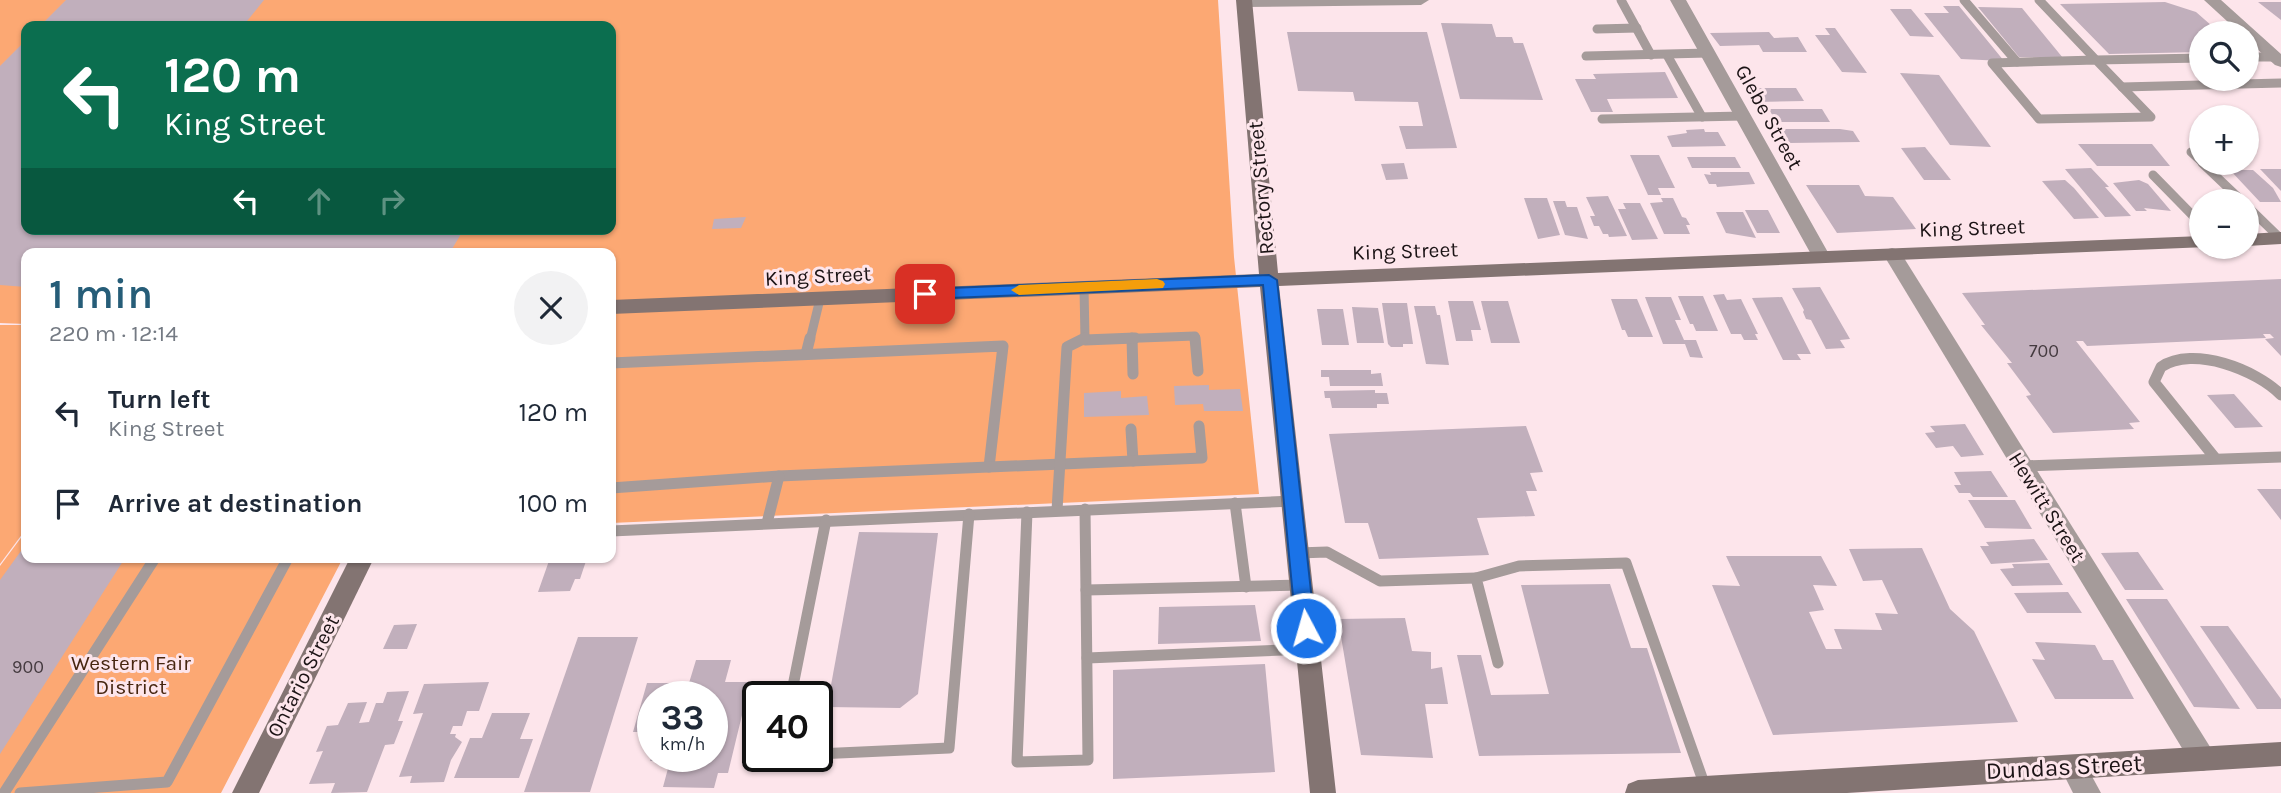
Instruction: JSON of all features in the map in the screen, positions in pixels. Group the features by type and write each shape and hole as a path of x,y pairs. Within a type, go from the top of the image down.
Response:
{"street":[{"path":"1244,1 1421,0"},
{"name":"Glebe Street","path":"1678,0 1821,256"},
{"path":"2212,0 2278,60"},
{"name":"Rectory Street","path":"1244,1 1269,280 1323,793"},
{"path":"2259,239 2280,238"},
{"name":"King Street","path":"616,307 2189,243"},
{"name":"Hewitt Street","path":"1892,254 2203,759"},
{"name":"Ontario Street","path":"245,793 360,563"},
{"name":"Dundas Street","path":"1638,793 2281,754"},
{"path":"2073,767 2088,793"}],"lane":[{"path":"1622,0 1651,55"},
{"path":"1964,0 2017,62"},
{"path":"2039,0 2096,60 2151,117 2039,119 1992,63 2096,60 2189,58"},
{"path":"1597,29 1637,27"},
{"path":"1586,56 1708,53"},
{"path":"1667,55 1702,117"},
{"path":"2259,58 2278,60"},
{"path":"2122,87 2281,83"},
{"path":"1602,118 1743,116"},
{"path":"2153,175 2189,212"},
{"path":"2215,175 2230,189"},
{"path":"2259,218 2280,238"},
{"path":"1084,287 1085,340"},
{"path":"807,354 820,299"},
{"path":"1058,510 1067,347 1085,340 1195,336 1198,371"},
{"path":"1132,338 1133,374"},
{"path":"616,363 1003,346 989,467"},
{"path":"2215,458 2159,390 2154,382 2157,371 2166,363 2219,363 2253,373 2273,386 2281,395"},
{"path":"616,488 779,476 1202,458 1199,426"},
{"path":"1131,429 1133,461"},
{"path":"2022,466 2281,457"},
{"path":"766,523 779,476"},
{"path":"616,531 1293,501"},
{"path":"1236,503 1246,587"},
{"path":"1027,512 1017,762 1088,760 1085,509"},
{"path":"833,753 949,748 969,514"},
{"path":"794,681 826,520"},
{"path":"1298,553 1327,552 1380,581 1476,578 1519,566 1626,564 1706,789"},
{"path":"4,793 152,563"},
{"path":"20,793 167,782 285,563"},
{"path":"1476,578 1498,663"},
{"path":"1086,590 1301,585"},
{"path":"1087,658 1308,649"}],"green space":[{"path":"0,0 1218,0 1234,257 1259,494 616,523 616,248 21,248 21,324 0,323"},
{"path":"0,325 21,325 21,536 0,564"},
{"name":"Western Fair District","path":"21,538 21,563 340,563 221,793 0,793 0,566"}],"building":[{"path":"66,0 264,0 247,21 45,21"},
{"path":"2165,2 2196,12 2206,21 2189,21 2189,52 2109,54 2060,4"},
{"path":"2258,2 2281,2 2281,20"},
{"path":"1943,6 1959,6 2004,61 1961,59 1924,13 1949,13"},
{"path":"1978,7 2022,8 2063,58 2019,57"},
{"path":"1890,9 1911,9 1934,37 1910,36"},
{"path":"1441,23 1492,24 1496,37 1512,37 1514,43 1523,43 1543,100 1460,99"},
{"path":"1825,28 1835,28 1867,73 1842,72 1815,35 1830,35"},
{"path":"1287,32 1427,32 1457,148 1406,149 1399,126 1423,126 1418,102 1355,101 1353,92 1298,91"},
{"path":"1769,32 1774,38 1798,37 1807,52 1763,52 1759,45 1720,46 1710,33"},
{"path":"21,45 21,235 460,235 453,248 21,248 21,287 0,285 0,66"},
{"path":"1665,72 1678,98 1607,99 1613,112 1591,112 1575,79 1596,79 1593,74"},
{"path":"1900,73 1939,75 1991,147 1950,145"},
{"path":"1749,88 1796,88 1804,101 1757,102"},
{"path":"1769,109 1822,109 1830,122 1776,122"},
{"path":"1704,129 1705,132 1718,132 1726,146 1672,147 1667,136 1687,133 1686,130"},
{"path":"1781,129 1853,131 1860,142 1789,143"},
{"path":"2078,144 2152,144 2170,166 2097,166"},
{"path":"1925,147 1951,180 1924,180 1901,148"},
{"path":"1630,155 1659,155 1675,188 1658,188 1661,195 1648,195"},
{"path":"1687,157 1735,157 1741,168 1692,168"},
{"path":"1404,163 1408,179 1386,180 1381,164"},
{"path":"2091,168 2131,216 2105,217 2065,169"},
{"path":"2260,169 2281,169 2281,191"},
{"path":"1710,172 1749,172 1755,184 1717,187 1716,184 1709,184 1704,174 1711,175"},
{"path":"2235,175 2259,175 2273,188 2281,202 2260,202 2259,189 2248,189"},
{"path":"2065,180 2099,218 2074,219 2042,181"},
{"path":"2139,180 2148,184 2171,211 2144,208 2147,211 2136,211 2113,183"},
{"path":"1806,185 1859,185 1865,196 1893,197 1916,229 1837,233"},
{"path":"1608,196 1627,236 1609,237 1608,234 1603,234 1599,226 1594,226 1590,216 1595,216 1586,197"},
{"path":"1524,198 1547,198 1560,235 1538,239"},
{"path":"1661,198 1673,198 1682,217 1686,218 1690,225 1686,225 1690,234 1664,234 1650,203 1663,202"},
{"path":"1553,201 1565,201 1567,207 1577,207 1588,239 1565,235"},
{"path":"1623,203 1640,203 1658,239 1632,240 1618,209 1626,209"},
{"path":"1745,210 1768,210 1780,233 1757,233"},
{"path":"1716,212 1743,212 1756,238 1726,233"},
{"path":"746,217 741,228 712,229 714,219"},
{"path":"2281,279 2281,356 2265,339 2274,338 2270,334 2263,334 2266,338 2087,346 2083,341 2076,341 2140,422 2129,423 2134,429 2053,433 2026,396 2031,395 2007,363 2012,363 1981,325 1985,325 1962,293"},
{"path":"1820,287 1850,339 1840,340 1845,348 1826,349 1811,320 1806,319 1792,288"},
{"path":"1724,294 1727,300 1741,299 1758,334 1755,334 1758,340 1744,340 1741,334 1731,334 1713,295"},
{"path":"1678,296 1703,296 1718,331 1696,331 1693,324 1690,324"},
{"path":"1645,297 1671,297 1681,320 1675,320 1684,340 1696,340 1703,358 1690,357 1685,344 1663,344"},
{"path":"1782,297 1811,354 1797,354 1801,360 1783,360 1752,298"},
{"path":"1611,299 1637,299 1653,337 1628,337 1625,330 1622,330"},
{"path":"1448,301 1473,301 1481,330 1471,330 1473,341 1456,341"},
{"path":"1481,301 1508,301 1520,343 1491,343"},
{"path":"1382,303 1407,303 1413,344 1391,347 1388,344"},
{"path":"1414,306 1435,306 1437,315 1440,315 1449,365 1426,364"},
{"path":"1352,307 1378,308 1384,343 1357,343"},
{"path":"1317,309 1343,309 1349,345 1322,345"},
{"path":"1321,370 1371,370 1371,374 1381,373 1383,386 1330,386 1329,377 1321,377"},
{"path":"1209,385 1209,390 1240,389 1243,411 1204,411 1203,404 1175,405 1174,386"},
{"path":"1375,390 1375,393 1387,393 1389,404 1377,404 1377,408 1332,408 1330,398 1325,398 1324,391"},
{"path":"1121,391 1121,398 1147,396 1149,415 1084,417 1084,393"},
{"path":"2234,394 2263,427 2235,428 2207,395"},
{"path":"1965,424 1984,455 1961,457 1953,446 1936,448 1925,433 1935,432 1930,426"},
{"path":"1526,426 1543,472 1530,473 1537,491 1526,491 1535,516 1477,518 1489,555 1379,559 1368,523 1345,523 1329,434"},
{"path":"1991,471 2008,497 1973,497 1970,493 1959,493 1954,485 1961,485 1954,472"},
{"path":"2257,489 2281,489 2281,520"},
{"path":"1968,500 2015,500 2032,529 1985,528"},
{"path":"859,532 938,533 918,694 900,708 833,707 832,681"},
{"path":"2034,539 2048,560 1991,564 1980,546 1989,546 1986,542"},
{"path":"1922,548 1950,609 1974,631 2018,722 1773,735 1712,585 1740,586 1726,556 1821,556 1837,586 1813,585 1824,610 1809,612 1826,649 1842,649 1834,629 1882,630 1875,613 1898,614 1882,580 1863,581 1849,549"},
{"path":"21,551 21,563 122,563 0,754 0,580"},
{"path":"2138,552 2164,590 2125,590 2101,553"},
{"path":"548,563 585,563 580,579 575,579 570,591 538,592"},
{"path":"2049,563 2063,585 2012,586 2000,569 2014,568 2012,564"},
{"path":"1610,584 1631,648 1647,648 1681,753 1479,756 1457,655 1481,655 1491,695 1549,694 1521,585"},
{"path":"2068,592 2082,613 2027,613 2014,593"},
{"path":"2126,599 2167,599 2240,709 2194,707"},
{"path":"1255,605 1261,641 1158,644 1159,607"},
{"path":"1405,618 1412,651 1431,652 1431,669 1442,667 1448,704 1425,704 1433,758 1361,755 1338,619"},
{"path":"417,624 407,649 383,649 394,625"},
{"path":"2200,626 2228,626 2281,699 2281,709 2257,709"},
{"path":"578,637 638,637 590,792 524,792"},
{"path":"2035,642 2095,645 2103,660 2113,660 2134,699 2055,699 2032,659 2045,660"},
{"path":"696,660 731,660 725,681 690,681"},
{"path":"1265,664 1275,772 1113,779 1113,670"},
{"path":"489,682 479,711 467,711 462,726 453,726 450,734 456,734 455,737 462,742 451,760 444,782 410,783 412,776 399,777 423,713 413,714 424,684"},
{"path":"728,682 742,682 742,715 728,773 718,773 714,788 663,787 667,772 728,772"},
{"path":"409,691 398,721 403,721 394,744 385,745 367,792 331,793 335,783 309,784 323,751 316,752 327,726 338,725 348,703 367,702 359,723 369,722 376,703 383,703 387,692"},
{"path":"492,713 530,713 520,739 533,739 519,778 454,778 470,738 482,738"}],"slow traffic":[{"path":"1019,290 1157,284"}],"route":[{"path":"925,294 1269,280 1306,628"}]}
